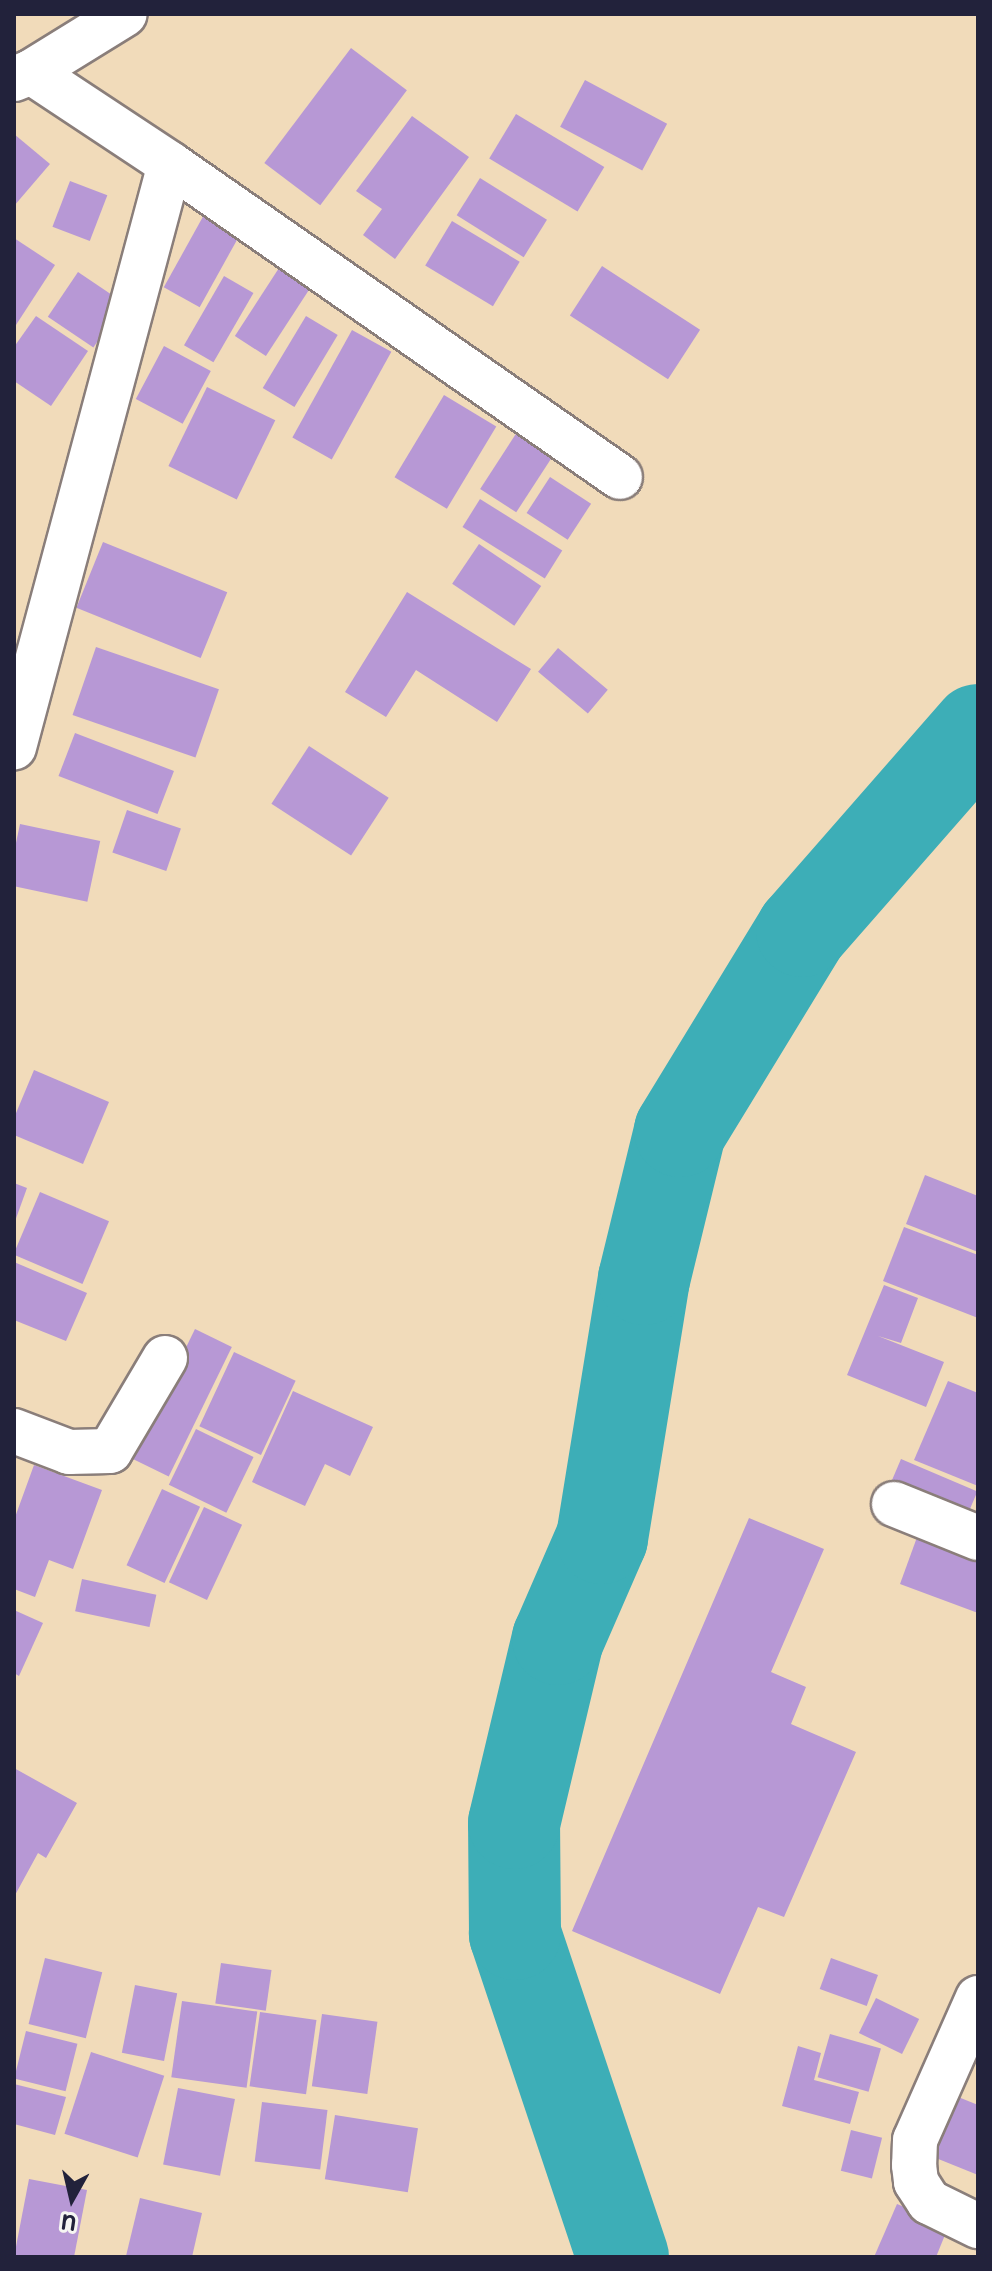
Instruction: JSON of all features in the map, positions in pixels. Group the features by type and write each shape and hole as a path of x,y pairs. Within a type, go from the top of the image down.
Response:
{"street":[{"path":"125,14 22,76 170,164 620,477"},
{"path":"14,747 170,164"},
{"path":"14,1431 69,1452 110,1451 165,1358"},
{"path":"894,1504 978,1538"},
{"path":"978,1998 915,2140 914,2165 916,2182 929,2202 978,2226"}],"building":[{"path":"351,48 407,90 320,205 264,163"},
{"path":"585,80 667,124 642,170 560,127"},
{"path":"516,114 604,167 578,212 489,159"},
{"path":"412,116 469,157 395,259 363,235 382,209 356,191"},
{"path":"14,134 50,164 14,206"},
{"path":"480,178 547,220 524,257 457,215"},
{"path":"70,181 107,195 90,241 52,227"},
{"path":"205,213 241,233 200,307 164,287"},
{"path":"452,221 520,262 493,306 425,266"},
{"path":"14,238 55,265 14,328"},
{"path":"602,266 700,330 668,379 570,315"},
{"path":"279,268 310,288 266,356 235,336"},
{"path":"78,272 124,303 93,348 48,317"},
{"path":"224,276 253,293 213,362 184,345"},
{"path":"36,316 88,351 51,406 14,381 14,347"},
{"path":"306,316 338,335 294,407 263,388"},
{"path":"352,330 391,352 332,459 292,438"},
{"path":"164,346 211,371 183,424 136,399"},
{"path":"207,387 275,420 237,499 168,466"},
{"path":"444,395 496,426 447,509 395,477"},
{"path":"521,426 557,449 516,512 480,489"},
{"path":"550,477 591,504 568,540 527,513"},
{"path":"480,499 562,550 545,578 463,527"},
{"path":"103,542 227,592 201,658 76,608"},
{"path":"479,544 541,586 514,626 452,584"},
{"path":"407,592 531,669 497,722 416,670 386,717 345,692"},
{"path":"96,647 219,689 195,757 73,715"},
{"path":"558,648 608,690 588,714 538,672"},
{"path":"75,733 174,771 157,814 59,776"},
{"path":"309,746 389,798 351,856 271,804"},
{"path":"127,810 181,829 166,871 112,853"},
{"path":"20,824 100,841 87,902 14,886 14,852"},
{"path":"34,1070 109,1102 83,1164 14,1135 14,1118"},
{"path":"925,1175 978,1196 978,1252 906,1224"},
{"path":"14,1183 27,1188 14,1224"},
{"path":"40,1192 109,1221 82,1284 14,1255"},
{"path":"904,1227 978,1255 978,1318 883,1281"},
{"path":"14,1262 87,1293 66,1341 14,1320"},
{"path":"884,1285 918,1298 901,1343 878,1336 944,1362 926,1407 847,1375"},
{"path":"195,1329 232,1347 169,1476 132,1458"},
{"path":"234,1352 296,1381 261,1455 199,1426"},
{"path":"948,1381 978,1393 978,1486 914,1460"},
{"path":"293,1391 373,1427 350,1476 325,1464 305,1506 252,1482"},
{"path":"196,1429 254,1457 226,1513 169,1485"},
{"path":"901,1459 977,1491 963,1525 887,1493"},
{"path":"34,1465 102,1490 73,1569 49,1560 35,1597 14,1589 14,1520"},
{"path":"162,1489 200,1507 165,1583 127,1565"},
{"path":"204,1507 242,1525 207,1600 169,1582"},
{"path":"749,1518 824,1549 771,1672 806,1687 791,1724 856,1752 784,1917 758,1907 720,1994 572,1931"},
{"path":"920,1529 978,1550 978,1613 900,1584"},
{"path":"82,1579 156,1595 149,1627 75,1611"},
{"path":"14,1610 43,1623 19,1676 14,1673"},
{"path":"14,1768 77,1803 46,1858 38,1853 14,1897"},
{"path":"45,1958 102,1972 86,2038 29,2024"},
{"path":"831,1958 878,1975 867,2006 820,1989"},
{"path":"221,1963 272,1970 266,2011 215,2004"},
{"path":"135,1985 177,1993 164,2061 122,2053"},
{"path":"876,1998 919,2019 902,2054 859,2033"},
{"path":"182,2001 257,2012 247,2088 171,2077"},
{"path":"260,2012 316,2020 306,2094 250,2086"},
{"path":"322,2014 377,2022 367,2094 312,2086"},
{"path":"26,2031 77,2044 66,2091 14,2079"},
{"path":"830,2034 881,2049 869,2092 818,2077"},
{"path":"798,2046 821,2053 814,2080 859,2092 850,2124 782,2106"},
{"path":"91,2052 164,2076 138,2158 64,2134"},
{"path":"14,2084 66,2097 55,2135 14,2124"},
{"path":"178,2088 235,2099 220,2176 163,2165"},
{"path":"946,2092 978,2105 978,2175 921,2152"},
{"path":"262,2102 328,2110 320,2170 255,2162"},
{"path":"335,2115 418,2128 408,2192 325,2179"},
{"path":"851,2130 882,2138 872,2178 841,2171"},
{"path":"29,2179 87,2190 74,2257 14,2257"},
{"path":"140,2198 202,2213 192,2257 126,2256"},
{"path":"897,2204 949,2225 936,2257 874,2257"}],"waterway":[{"path":"623,2257 515,1934 514,1823 558,1639 602,1538 644,1279 680,1131 802,931 978,730"}]}
